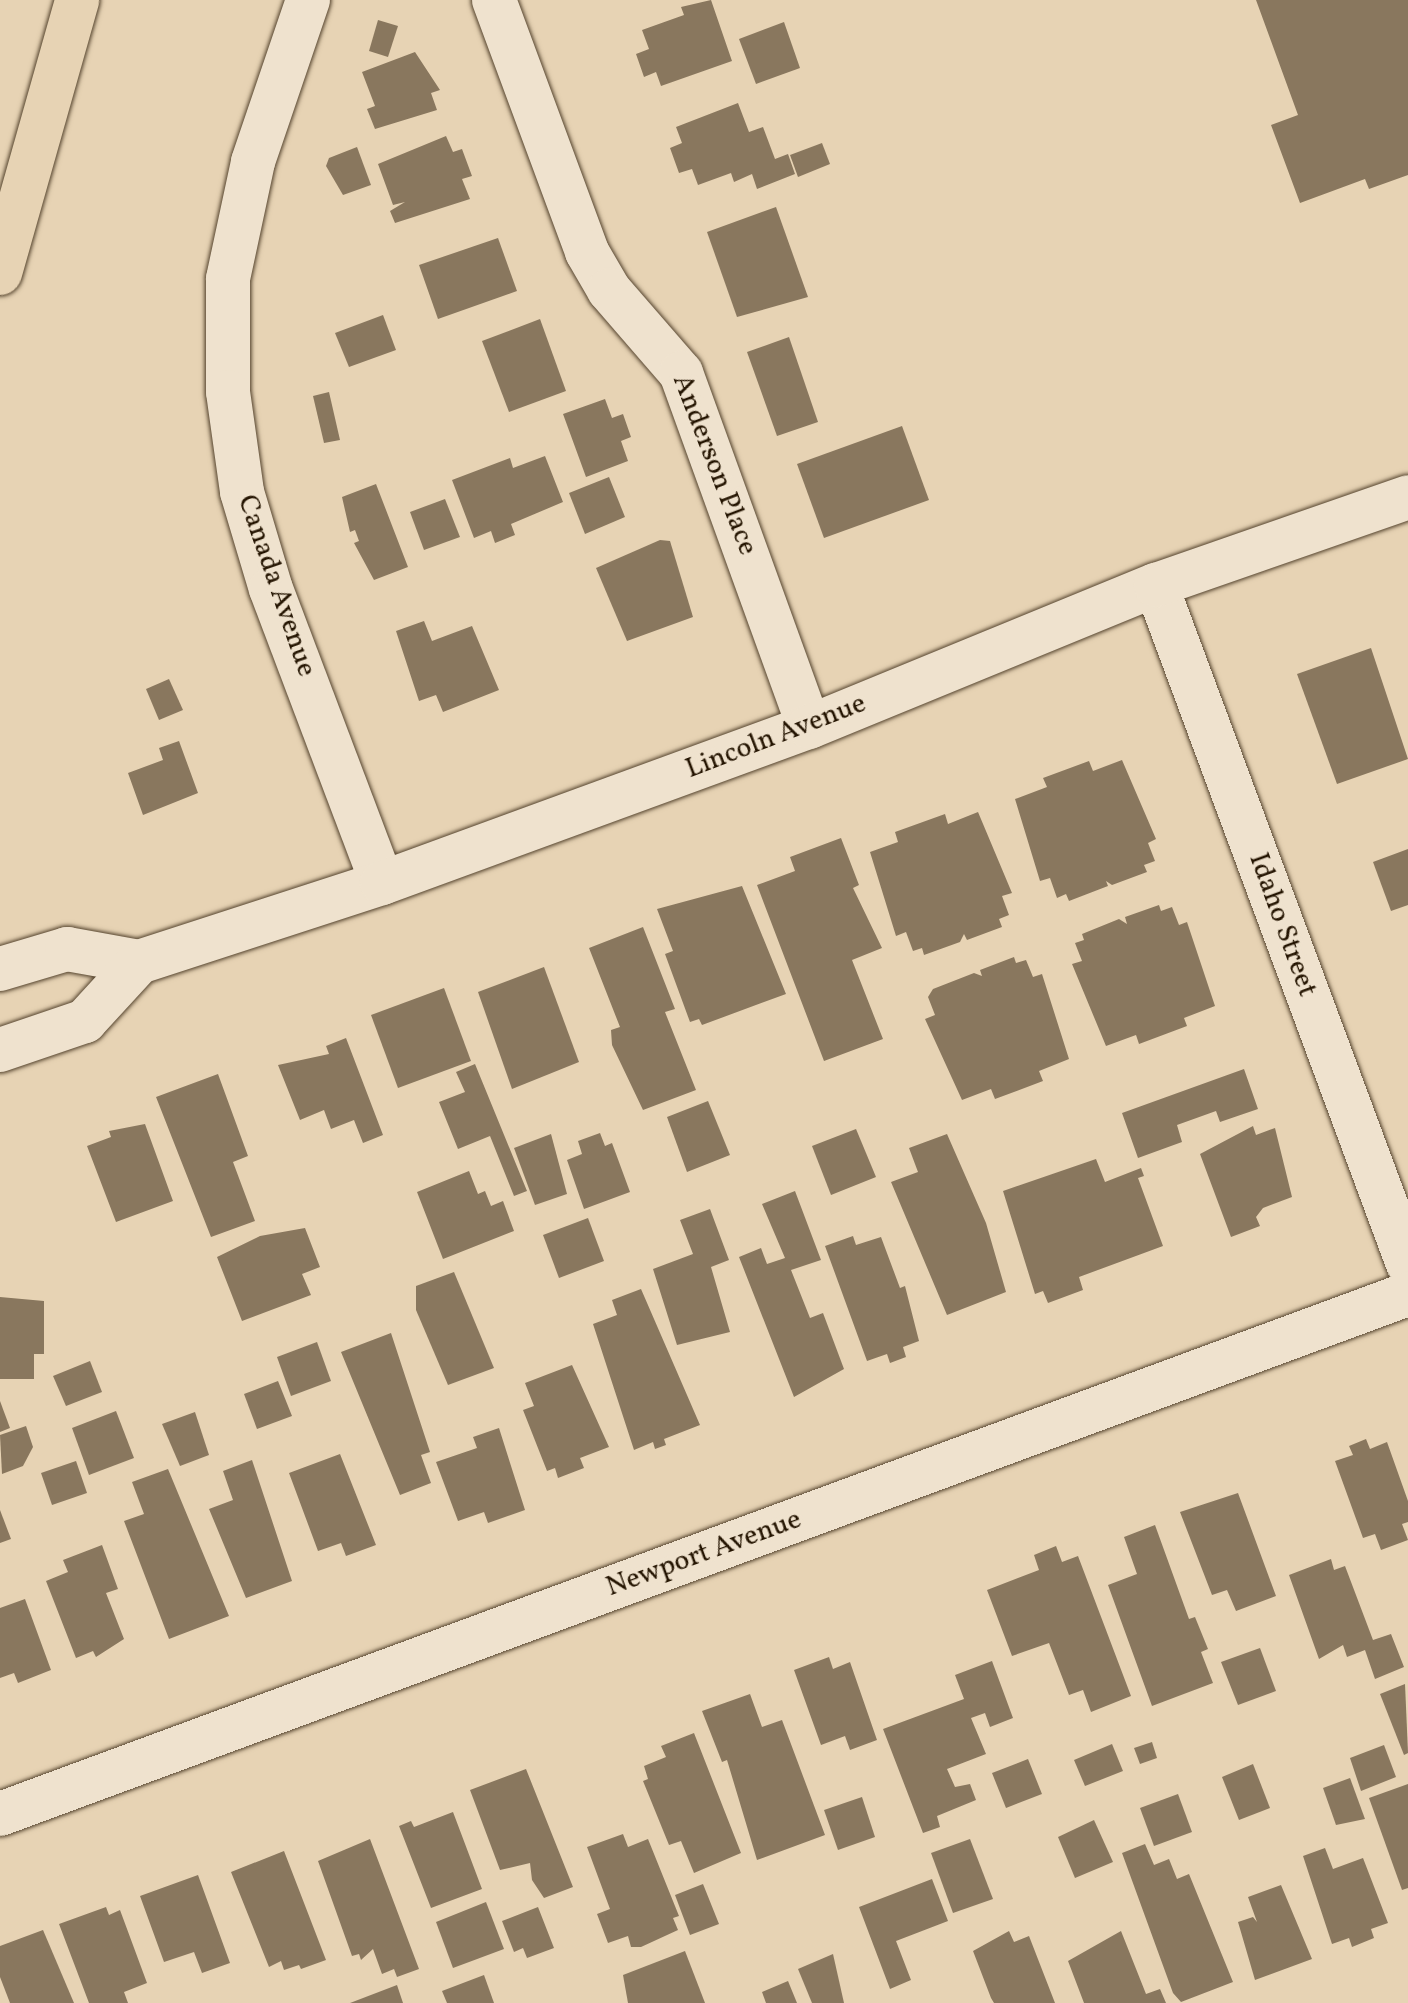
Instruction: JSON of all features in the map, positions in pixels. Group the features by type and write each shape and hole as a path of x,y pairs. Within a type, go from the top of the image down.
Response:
{"highway":[{"path":"0,273 77,0"}],"street":[{"name":"Canada Avenue","path":"308,0 253,162 228,279 228,392 242,492 271,589 382,883"},
{"name":"Anderson Place","path":"494,0 587,252 609,290 681,373 809,727"},
{"name":"Lincoln Avenue","path":"0,969 67,949 139,962 382,883 809,727 1156,585 1408,497"},
{"name":"Idaho Street","path":"1156,585 1408,1264"},
{"name":"Lincoln Avenue","path":"0,1050 85,1021 139,962"},
{"name":"Newport Avenue","path":"0,1814 1408,1294"}],"building":[{"path":"711,0 732,61 661,86 656,72 644,77 636,54 649,49 642,30 684,15 681,7"},
{"path":"1256,0 1408,0 1408,175 1369,189 1365,179 1300,203 1271,125 1298,115"},
{"path":"378,20 398,26 388,57 369,51"},
{"path":"784,22 800,68 756,84 739,39"},
{"path":"415,52 440,90 431,93 437,110 375,129 367,109 375,106 362,72"},
{"path":"738,103 749,132 763,127 775,159 788,154 795,174 757,189 752,174 734,182 731,173 698,185 692,169 679,173 670,148 682,143 676,127"},
{"path":"446,136 453,152 462,149 472,176 462,179 470,199 395,223 390,211 405,202 393,205 378,164"},
{"path":"822,143 830,164 798,177 790,155"},
{"path":"357,147 371,185 343,195 326,166 329,158"},
{"path":"776,207 808,297 737,317 707,232"},
{"path":"498,238 517,291 438,319 419,265"},
{"path":"383,315 396,350 349,367 335,333"},
{"path":"540,319 566,391 509,412 482,341"},
{"path":"789,337 818,422 777,436 747,352"},
{"path":"329,392 340,440 324,443 313,396"},
{"path":"605,399 612,418 623,414 631,437 621,441 628,461 586,477 563,414"},
{"path":"902,426 929,500 824,538 797,464"},
{"path":"545,456 563,502 511,524 515,535 495,543 491,531 474,538 452,480 510,458 513,468"},
{"path":"609,477 625,517 585,534 569,493"},
{"path":"376,484 408,567 374,580 354,543 359,541 355,530 350,532 342,497"},
{"path":"445,499 460,537 424,550 410,512"},
{"path":"660,540 670,541 693,617 627,641 596,568"},
{"path":"424,621 432,641 472,626 499,690 443,712 436,695 419,701 396,631"},
{"path":"1371,648 1408,759 1337,784 1297,674"},
{"path":"169,679 183,710 159,720 146,689"},
{"path":"179,741 198,793 143,815 128,773 163,760 159,748"},
{"path":"1122,760 1156,839 1148,843 1155,861 1144,865 1147,872 1112,885 1106,881 1108,886 1069,901 1066,894 1057,898 1050,878 1040,881 1015,799 1047,787 1043,778 1089,761 1093,771"},
{"path":"978,812 1012,893 1002,896 1009,915 999,919 1002,927 967,940 964,934 960,942 924,955 922,948 913,951 906,932 896,936 870,852 898,842 895,832 945,814 948,824"},
{"path":"841,838 859,885 853,888 882,948 852,960 883,1039 824,1061 757,885 795,871 790,857"},
{"path":"1408,849 1408,905 1391,911 1373,862"},
{"path":"742,886 786,994 702,1025 699,1019 690,1022 665,954 673,951 657,909"},
{"path":"1159,905 1161,911 1172,907 1179,925 1187,922 1215,1006 1184,1018 1187,1026 1139,1044 1136,1035 1106,1046 1072,964 1082,961 1075,943 1084,940 1082,934 1119,919 1127,924 1125,917"},
{"path":"643,927 675,1009 665,1012 696,1090 643,1110 612,1045 611,1030 620,1027 589,948"},
{"path":"1014,957 1016,963 1026,960 1033,977 1042,974 1069,1059 1039,1071 1043,1081 995,1099 991,1089 962,1100 925,1019 935,1015 928,997 933,989 974,973 982,976 980,970"},
{"path":"544,967 579,1062 512,1089 478,992"},
{"path":"444,988 471,1061 398,1088 371,1015"},
{"path":"346,1038 383,1135 363,1143 354,1120 331,1129 324,1110 300,1120 278,1065 329,1054 326,1046"},
{"path":"475,1064 527,1191 514,1196 490,1136 458,1149 439,1102 465,1092 456,1072"},
{"path":"1244,1069 1258,1109 1220,1122 1216,1111 1177,1125 1182,1142 1138,1158 1122,1113"},
{"path":"218,1074 248,1156 233,1162 255,1221 211,1237 156,1097"},
{"path":"708,1101 730,1155 687,1172 667,1117"},
{"path":"145,1124 173,1201 116,1222 87,1146 111,1137 109,1131"},
{"path":"1253,1126 1256,1135 1275,1128 1292,1197 1263,1208 1256,1217 1260,1226 1231,1237 1200,1154"},
{"path":"856,1129 876,1177 831,1195 812,1146"},
{"path":"600,1133 605,1146 612,1143 630,1192 584,1209 567,1160 582,1154 578,1141"},
{"path":"551,1134 567,1194 535,1205 514,1148"},
{"path":"947,1134 986,1223 1006,1292 947,1315 891,1182 918,1172 909,1148"},
{"path":"1096,1159 1105,1182 1141,1168 1144,1176 1138,1178 1163,1246 1079,1277 1083,1290 1048,1303 1043,1291 1035,1294 1003,1191"},
{"path":"469,1171 478,1194 485,1191 491,1206 503,1201 514,1231 443,1259 417,1192"},
{"path":"795,1191 821,1260 791,1270 810,1318 823,1313 844,1369 794,1397 739,1257 761,1248 767,1264 785,1258 762,1204"},
{"path":"710,1209 729,1260 711,1267 730,1332 677,1345 653,1269 693,1254 680,1220"},
{"path":"588,1218 604,1261 559,1278 543,1235"},
{"path":"305,1228 320,1267 302,1274 311,1295 242,1321 217,1257 260,1236"},
{"path":"853,1236 856,1245 881,1237 900,1288 905,1286 919,1341 903,1347 906,1357 890,1363 887,1354 867,1361 825,1246"},
{"path":"454,1272 494,1368 448,1385 416,1310 416,1286"},
{"path":"641,1289 700,1425 664,1439 666,1445 655,1449 653,1442 634,1450 593,1324 617,1315 612,1300"},
{"path":"0,1297 44,1301 44,1354 34,1354 34,1379 0,1379"},
{"path":"391,1333 430,1452 421,1455 431,1483 400,1495 341,1352"},
{"path":"317,1342 331,1381 291,1396 277,1357"},
{"path":"90,1361 102,1392 66,1406 53,1376"},
{"path":"572,1365 609,1447 580,1458 584,1468 558,1478 555,1468 547,1471 523,1410 534,1406 525,1383"},
{"path":"278,1381 292,1416 257,1429 244,1394"},
{"path":"0,1401 10,1428 0,1432"},
{"path":"116,1411 134,1458 89,1475 72,1428"},
{"path":"195,1412 209,1455 180,1466 162,1424"},
{"path":"26,1426 33,1447 23,1466 2,1474 0,1435"},
{"path":"499,1428 525,1510 488,1523 484,1512 458,1521 436,1462 477,1448 473,1437"},
{"path":"1366,1439 1370,1449 1387,1442 1408,1501 1408,1522 1402,1524 1408,1540 1381,1550 1375,1534 1363,1538 1335,1461 1353,1455 1349,1446"},
{"path":"340,1454 376,1545 346,1556 341,1543 318,1551 289,1473"},
{"path":"252,1460 292,1581 246,1598 209,1509 233,1500 223,1471"},
{"path":"76,1461 87,1493 52,1505 41,1473"},
{"path":"168,1469 229,1616 169,1639 124,1521 144,1514 132,1482"},
{"path":"1238,1493 1276,1596 1236,1611 1227,1590 1212,1595 1180,1512"},
{"path":"0,1510 11,1539 0,1543"},
{"path":"1155,1525 1189,1619 1195,1617 1208,1649 1201,1652 1213,1683 1152,1706 1108,1585 1137,1574 1124,1537"},
{"path":"102,1545 118,1589 106,1593 124,1639 96,1657 93,1651 76,1658 46,1581 68,1572 63,1560"},
{"path":"1056,1546 1062,1562 1078,1556 1131,1696 1091,1712 1083,1690 1069,1695 1049,1643 1012,1656 987,1590 1039,1570 1034,1555"},
{"path":"1331,1559 1334,1570 1345,1566 1373,1640 1391,1634 1404,1667 1375,1679 1365,1650 1347,1657 1343,1645 1319,1659 1289,1575"},
{"path":"25,1599 51,1670 18,1683 14,1673 0,1678 0,1608"},
{"path":"1260,1648 1276,1691 1238,1705 1221,1662"},
{"path":"829,1657 833,1669 850,1662 877,1740 850,1750 845,1736 821,1745 794,1670"},
{"path":"992,1661 1013,1718 990,1727 985,1713 971,1718 986,1754 947,1769 955,1787 970,1784 976,1800 937,1816 940,1827 923,1833 883,1729 964,1699 955,1675"},
{"path":"1405,1684 1408,1753 1404,1755 1380,1694"},
{"path":"750,1694 762,1727 782,1720 825,1835 757,1860 727,1760 722,1762 702,1711"},
{"path":"694,1733 741,1853 694,1873 681,1841 669,1845 643,1781 648,1779 644,1766 666,1757 661,1746"},
{"path":"1152,1742 1157,1758 1140,1764 1134,1748"},
{"path":"1112,1744 1123,1771 1085,1786 1074,1760"},
{"path":"1384,1745 1396,1777 1361,1791 1350,1758"},
{"path":"1028,1759 1042,1794 1006,1808 992,1773"},
{"path":"1253,1764 1270,1808 1239,1820 1222,1777"},
{"path":"526,1769 573,1887 544,1898 532,1880 530,1863 500,1870 470,1790"},
{"path":"1350,1778 1365,1819 1336,1825 1323,1788"},
{"path":"1408,1784 1408,1888 1402,1890 1369,1798"},
{"path":"1178,1794 1192,1832 1154,1846 1140,1808"},
{"path":"862,1797 875,1837 838,1850 824,1810"},
{"path":"453,1812 482,1889 431,1908 399,1826 411,1821 414,1827"},
{"path":"1094,1820 1113,1862 1075,1878 1058,1837"},
{"path":"623,1834 628,1847 648,1839 679,1916 673,1918 678,1930 641,1947 631,1947 628,1936 608,1943 597,1914 610,1909 587,1847"},
{"path":"370,1839 419,1969 397,1977 394,1969 382,1974 373,1949 361,1960 359,1954 352,1956 318,1861"},
{"path":"970,1839 993,1899 953,1913 931,1853"},
{"path":"1145,1844 1154,1865 1169,1859 1177,1879 1189,1874 1233,1982 1181,2002 1173,1993 1122,1853"},
{"path":"1325,1848 1333,1869 1363,1858 1388,1923 1371,1929 1374,1938 1352,1947 1349,1938 1332,1944 1303,1856"},
{"path":"284,1851 326,1960 301,1969 299,1965 284,1970 281,1961 269,1967 231,1872"},
{"path":"198,1875 230,1963 202,1973 194,1952 164,1962 140,1896"},
{"path":"932,1879 948,1921 896,1941 911,1980 890,1989 859,1907"},
{"path":"703,1884 719,1924 690,1935 675,1895"},
{"path":"1281,1885 1312,1959 1255,1980 1238,1922 1253,1917 1257,1922 1248,1897"},
{"path":"486,1902 504,1949 453,1968 436,1922"},
{"path":"106,1907 109,1915 120,1910 147,1983 124,1992 128,2003 89,2003 59,1924"},
{"path":"538,1907 554,1948 527,1958 523,1948 514,1952 502,1921"},
{"path":"43,1930 74,2003 10,2003 0,1977 0,1946"},
{"path":"1009,1931 1014,1942 1029,1936 1055,2003 994,2003 973,1951"},
{"path":"1121,1931 1146,1994 1160,1989 1166,2003 1084,2003 1068,1961"},
{"path":"685,1951 705,2003 628,2003 623,1975"},
{"path":"833,1954 844,2003 812,2003 798,1969"},
{"path":"484,1975 494,2003 447,2003 442,1991"},
{"path":"788,1981 797,2003 766,2003 762,1992"},
{"path":"397,1985 403,2003 350,2003"}]}
